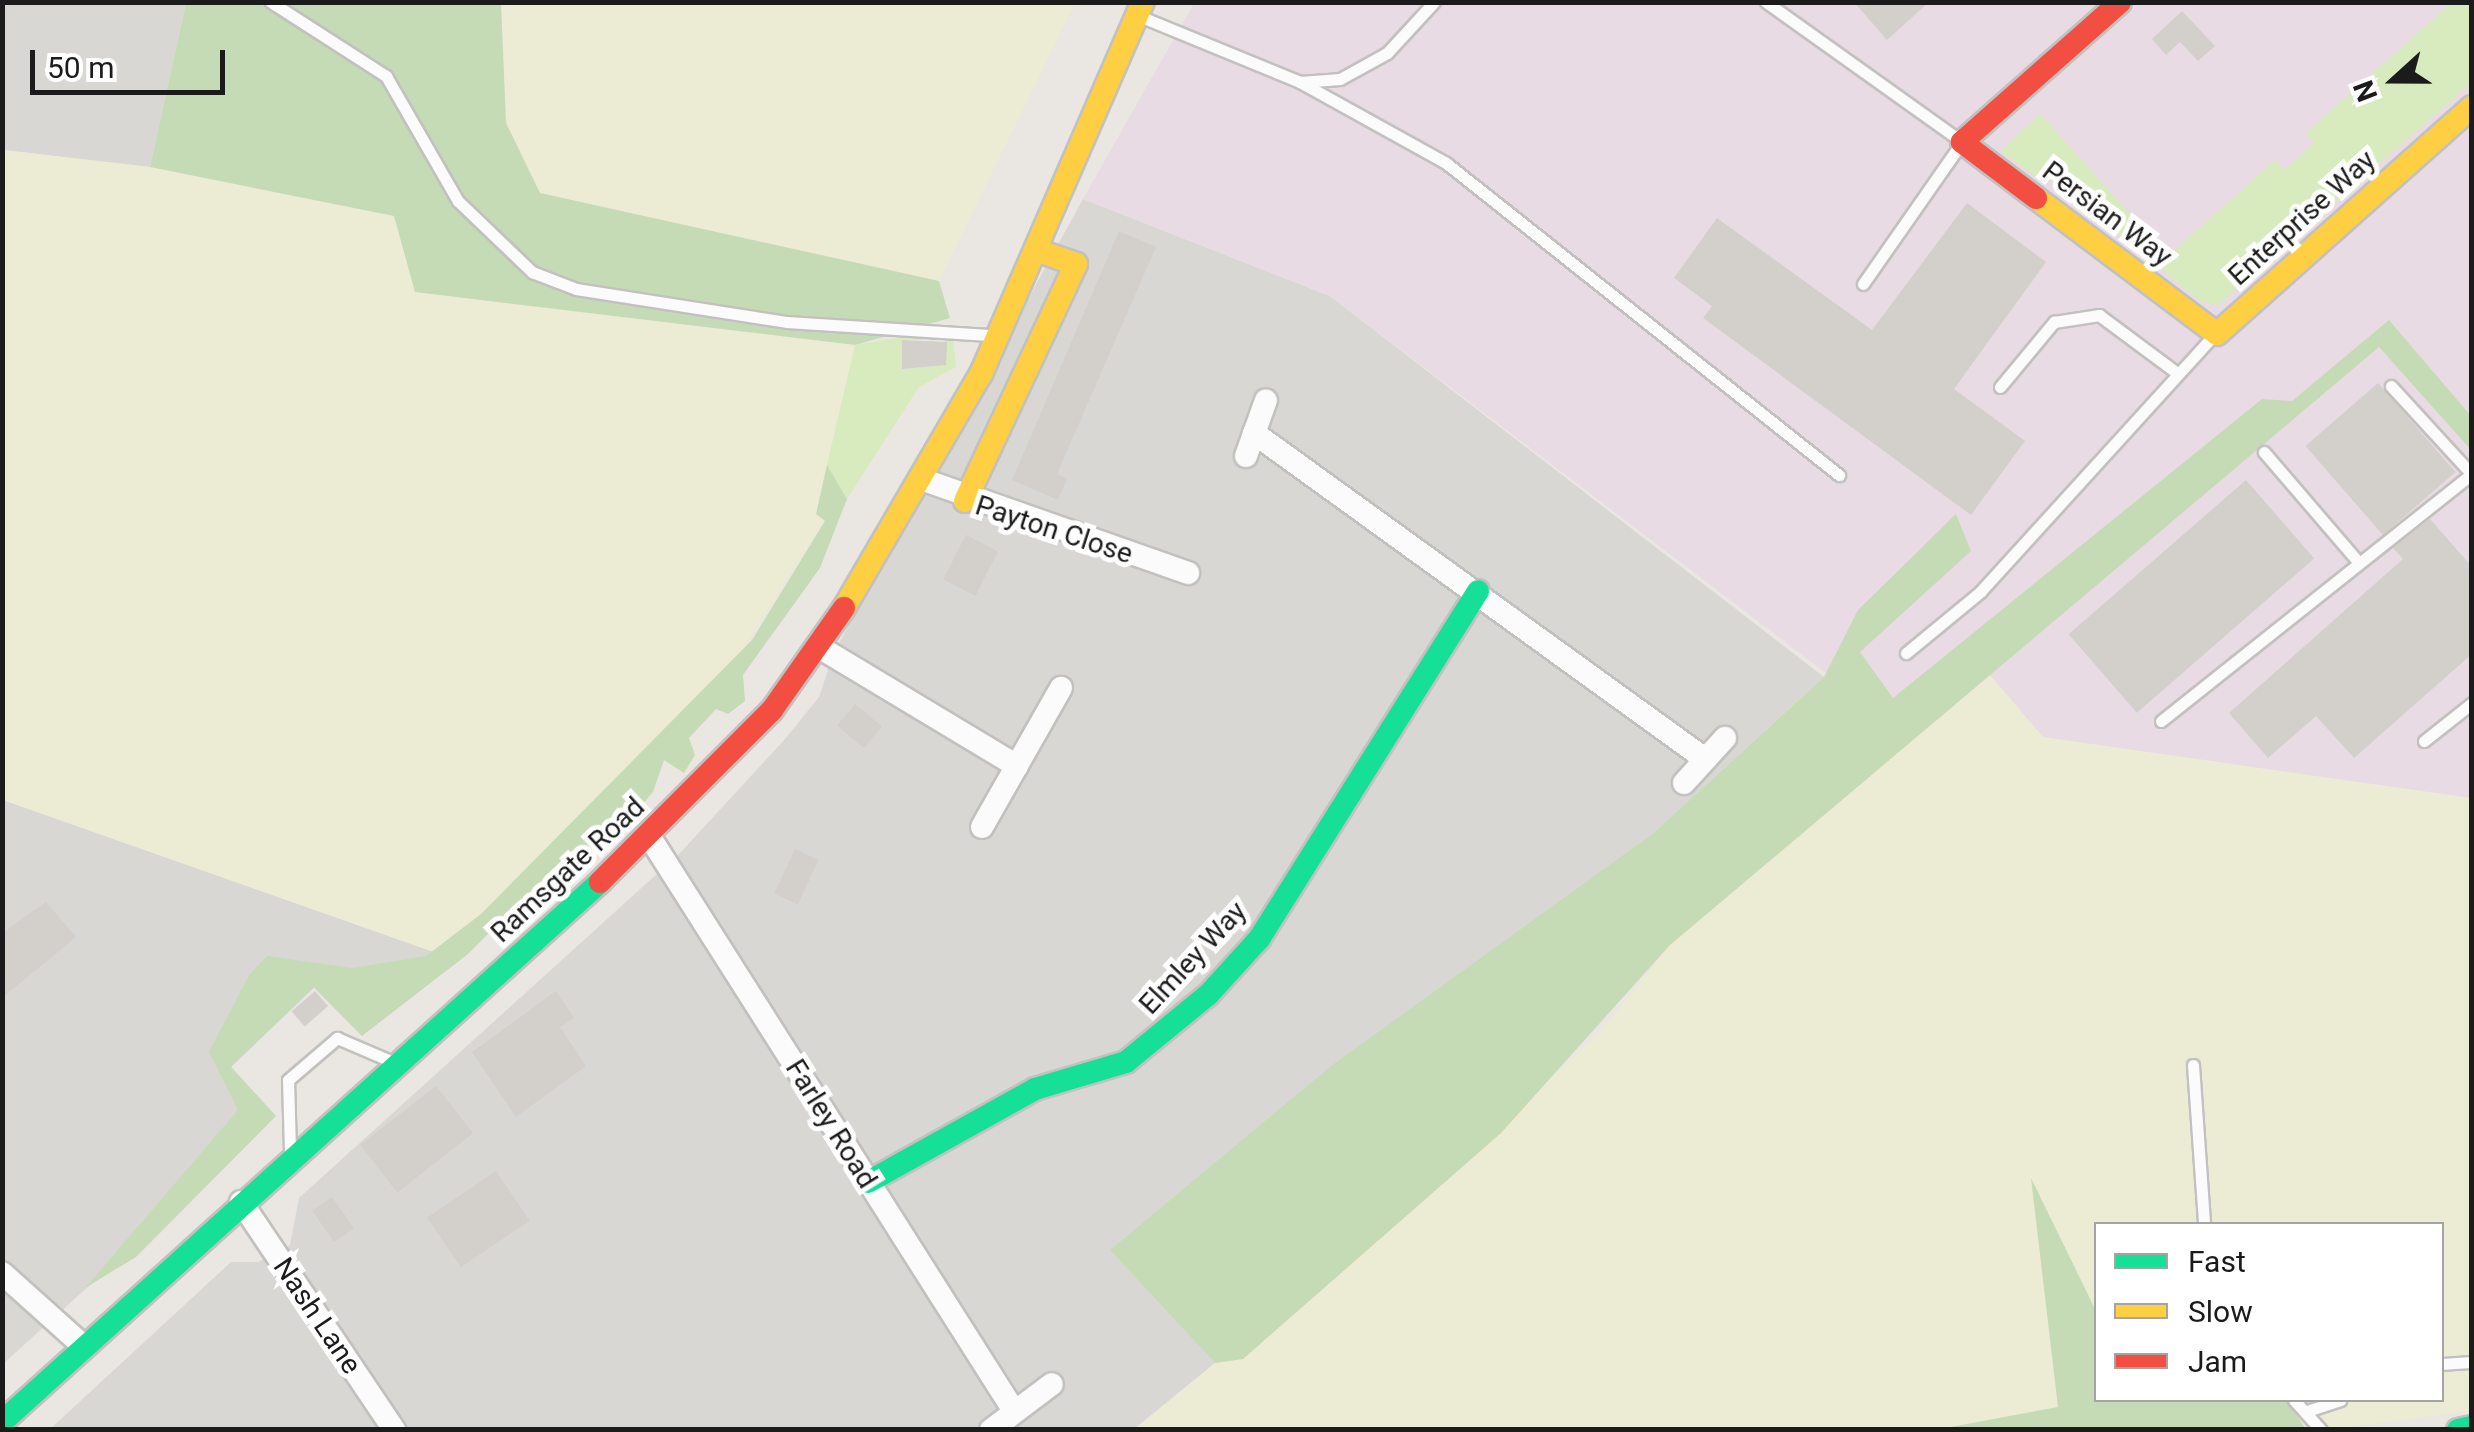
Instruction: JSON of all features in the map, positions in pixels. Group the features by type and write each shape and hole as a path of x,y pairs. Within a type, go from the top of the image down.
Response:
{"street":[{"path":"1962,142 2120,2"},
{"name":"Ramsgate Road","path":"2,1422 81,1344 399,1065 649,836 727,760 819,647 924,480 998,336 1141,9"},
{"name":"Enterprise Way","path":"2217,334 2472,107"},
{"name":"Persian Way","path":"1962,142 2217,334"},
{"path":"965,501 1076,264 1036,250"},
{"path":"1246,456 1266,400"},
{"path":"1254,433 1706,759"},
{"name":"Payton Close","path":"924,480 965,501 1188,573"},
{"name":"Elmley Way","path":"868,1182 1035,1089 1126,1062 1208,995 1259,938 1478,592"},
{"path":"819,647 1017,766"},
{"path":"982,826 1062,688"},
{"path":"1684,782 1725,738"},
{"name":"Farley Road","path":"649,836 1014,1411"},
{"name":"Nash Lane","path":"241,1202 394,1430"},
{"path":"2,1273 81,1344"},
{"path":"991,1430 1052,1384"},
{"path":"2458,1430 2472,1427"}],"lane":[{"path":"271,2 386,76 458,200 532,272 576,289 787,322 998,336"},
{"path":"1300,82 1340,79 1387,52 1434,2"},
{"path":"1766,2 1962,142 1863,284"},
{"path":"1141,9 1300,82 1446,163 1838,475"},
{"path":"2000,387 2054,322 2099,314 2176,373"},
{"path":"1906,653 1980,592 2176,373 2217,334"},
{"path":"2161,721 2470,473 2390,386"},
{"path":"2264,452 2359,563"},
{"path":"2424,741 2472,703"},
{"path":"291,1160 288,1080 337,1038 399,1065"},
{"path":"2194,1065 2204,1222"},
{"path":"2444,1364 2472,1362"},
{"path":"2297,1402 2310,1410 2321,1430"},
{"path":"2310,1410 2334,1402"}],"shaded area":[{"path":"3,3 186,3 150,167 3,150"},
{"path":"1194,3 2471,3 2471,798 1892,723 1330,296 1083,199"},
{"path":"1083,199 1330,296 1824,677 1651,835 1111,1250 1215,1363 1134,1429 49,1430 231,1262 258,1262 290,1245 299,1198 680,853 785,739 819,697 834,652"},
{"path":"3,800 448,957 362,1036 314,988 231,1067 276,1116 3,1364"}],"green space":[{"path":"186,3 501,3 506,123 540,193 939,281 950,318 855,345 415,292 394,216 150,167"},
{"path":"501,3 1075,3 939,281 540,193 506,123"},
{"path":"2451,3 2471,3 2471,83 2218,305 2200,301 2041,173 2037,178 2000,151 2040,114 2168,256 2275,160 2284,170 2314,143 2306,133"},
{"path":"3,150 150,167 394,216 412,248 415,292 855,345 816,513 825,520 718,688 448,957 3,800"},
{"path":"2389,320 2471,416 2471,450 2379,347 1670,945 1501,1133 1243,1359 1215,1363 1110,1250 1331,1066 1651,835 1824,677 1858,610 1956,514 1971,551 1860,652 1893,698 2262,399 2292,401"},
{"path":"952,328 956,367 919,387 847,499 827,465 855,345","holes":["902,340 946,340 946,365 902,369"]},
{"path":"827,465 847,499 820,568 743,675 745,701 728,714 716,709 689,738 695,755 684,773 664,760 653,792 633,815 617,807 585,863 556,866 468,954 362,1036 314,987 231,1067 276,1116 136,1257 85,1288 238,1110 209,1052 249,975 267,956 353,968 426,956 481,914 752,640 825,521 816,514"},
{"path":"1990,675 2043,737 2471,798 2471,1411 2331,1429 2120,1429 2107,1402 2444,1402 2444,1222 2094,1222 2094,1374 2034,1191 2058,1408 1940,1430 1134,1430 1215,1363 1243,1359 1598,1035 1670,945"},
{"path":"2031,1178 2094,1307 2094,1402 2287,1402 2306,1429 1940,1429 2058,1407"}],"building":[{"path":"1854,2 1929,2 1887,40"},
{"path":"2182,11 2215,46 2198,61 2180,42 2166,55 2152,39"},
{"path":"1967,203 2046,262 1954,389 2025,441 1971,515 1703,318 1712,306 1674,278 1717,218 1872,330"},
{"path":"1119,231 1156,247 1057,474 1067,479 1058,500 1012,480"},
{"path":"902,340 947,342 946,365 902,369"},
{"path":"2378,383 2455,472 2383,535 2306,446"},
{"path":"2246,480 2314,558 2137,713 2069,634"},
{"path":"2430,519 2472,567 2472,654 2354,758 2316,716 2268,758 2229,713 2403,559 2393,548"},
{"path":"966,535 998,551 975,596 943,580"},
{"path":"855,704 882,726 864,748 837,725"},
{"path":"795,849 819,860 798,904 774,893"},
{"path":"46,902 76,937 2,998 2,933"},
{"path":"315,991 328,1006 305,1026 292,1011"},
{"path":"556,991 574,1018 560,1027 586,1066 516,1117 472,1052"},
{"path":"436,1086 473,1133 397,1192 360,1145"},
{"path":"496,1171 530,1221 461,1267 427,1217"},
{"path":"332,1197 354,1228 334,1242 312,1211"}],"traffic: fast":[{"path":"868,1182 1035,1089 1126,1062 1208,995 1259,939 1478,591"},
{"path":"2,1422 600,882"},
{"path":"2458,1430 2472,1427"}],"traffic: slow":[{"path":"844,608 981,374 1143,2"},
{"path":"2036,198 2217,334 2472,107"},
{"path":"965,501 1076,264 1036,250"}],"traffic: jam":[{"path":"2036,198 1962,142 2120,2"},
{"path":"600,882 772,710 844,608"}]}
